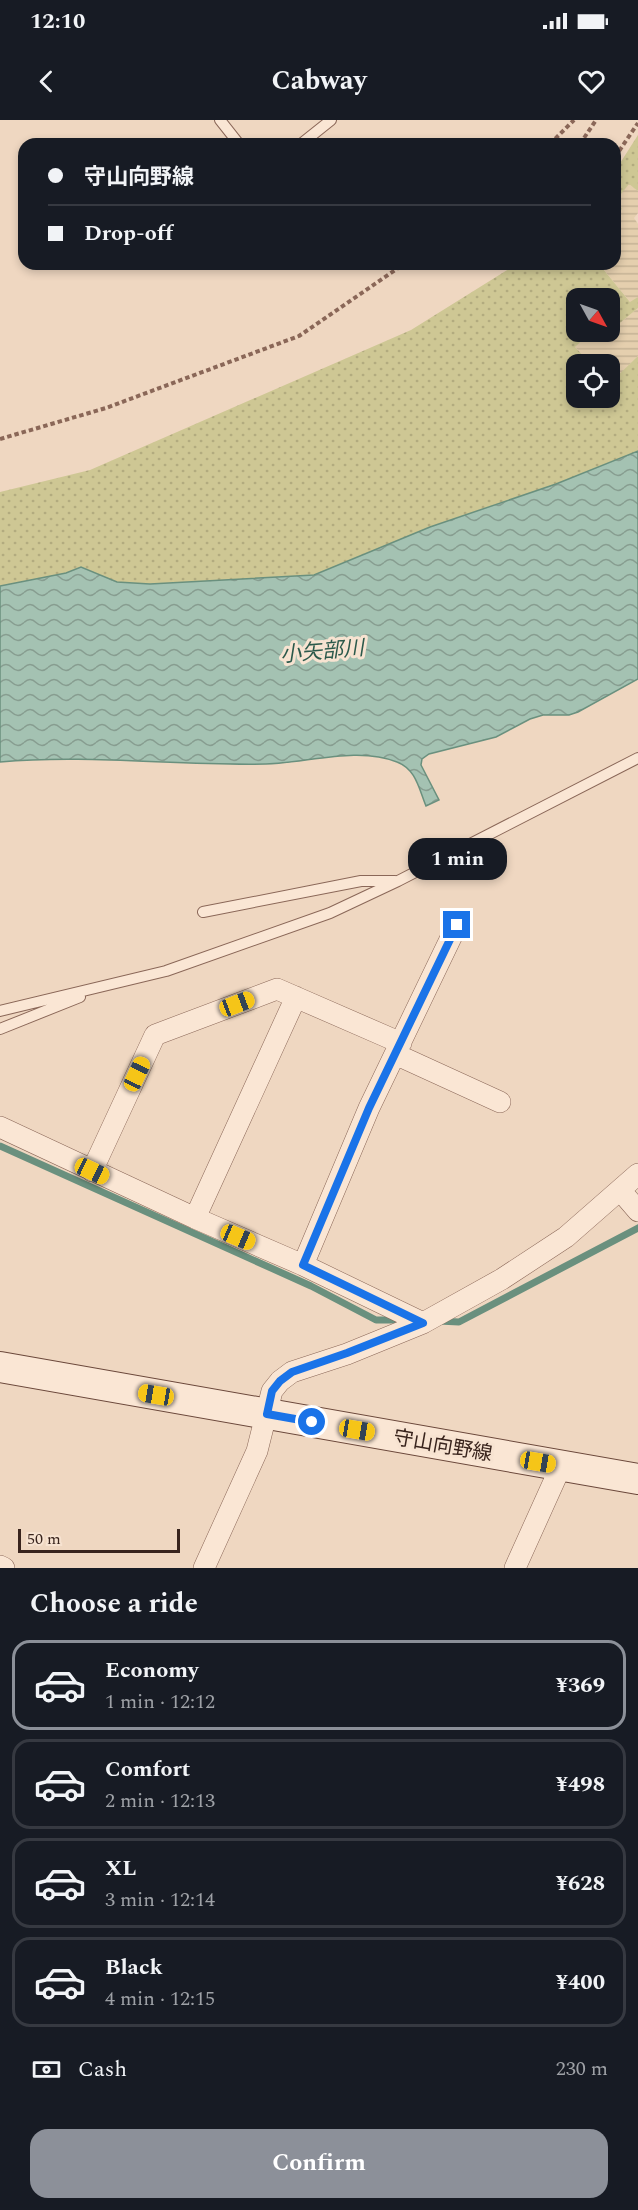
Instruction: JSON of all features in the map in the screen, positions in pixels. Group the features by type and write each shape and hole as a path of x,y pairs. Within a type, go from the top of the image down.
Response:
{"main road":[{"name":"守山向野線","path":"0,1367 638,1479"}],"street":[{"path":"303,1265 369,1108 457,925"},
{"path":"92,1171 156,1035 278,989 398,1048 500,1102"},
{"path":"195,1218 296,997"},
{"path":"1,1132 303,1265 423,1323"},
{"path":"204,1568 257,1451 272,1391 280,1381 292,1372 423,1323 502,1279 566,1237 638,1174"},
{"path":"620,1190 638,1211"},
{"path":"515,1568 561,1466"},
{"path":"0,1566 4,1568"}],"lane":[{"path":"220,120 234,138"},
{"path":"308,138 331,120"},
{"path":"0,1011 166,971 330,913 398,881 638,758"},
{"path":"203,912 360,881 398,881"},
{"path":"0,1029 114,984"}],"path":[{"path":"556,138 574,120"},
{"path":"583,138 596,120"},
{"path":"621,148 638,123"},
{"path":"0,439 106,408 299,336 395,270"}],"shaded area":[{"path":"638,135 638,191 629,184 621,194 621,162"},
{"path":"629,183 638,191 638,213 634,218 638,224 638,297 631,303 604,270 621,270 621,193"},
{"path":"507,270 604,270 619,288 566,288 566,342 581,342 575,347 582,354 566,354 566,408 620,408 620,373 638,356 638,451 556,484 430,527 314,575 150,584 117,582 81,567 66,573 0,586 0,492 90,470 411,330"},
{"path":"620,290 630,302 638,297 638,308 620,323"},
{"path":"638,308 638,356 620,374 620,354 582,354 575,347 581,342 620,342 620,323"}],"water":[{"name":"小矢部川","path":"638,451 638,679 578,712 569,715 543,715 530,719 496,737 429,754 422,759 421,765 439,800 426,806 409,769 382,757 366,755 266,764 66,759 0,762 0,586 66,573 81,567 117,582 150,584 314,575 430,527 556,484"}],"waterway":[{"path":"0,1146 311,1286 376,1320 401,1320"},
{"path":"439,1321 459,1322 638,1228"}],"route":[{"path":"312,1422 267,1414 272,1391 280,1381 292,1372 423,1323 303,1265 369,1108 457,925"}]}
